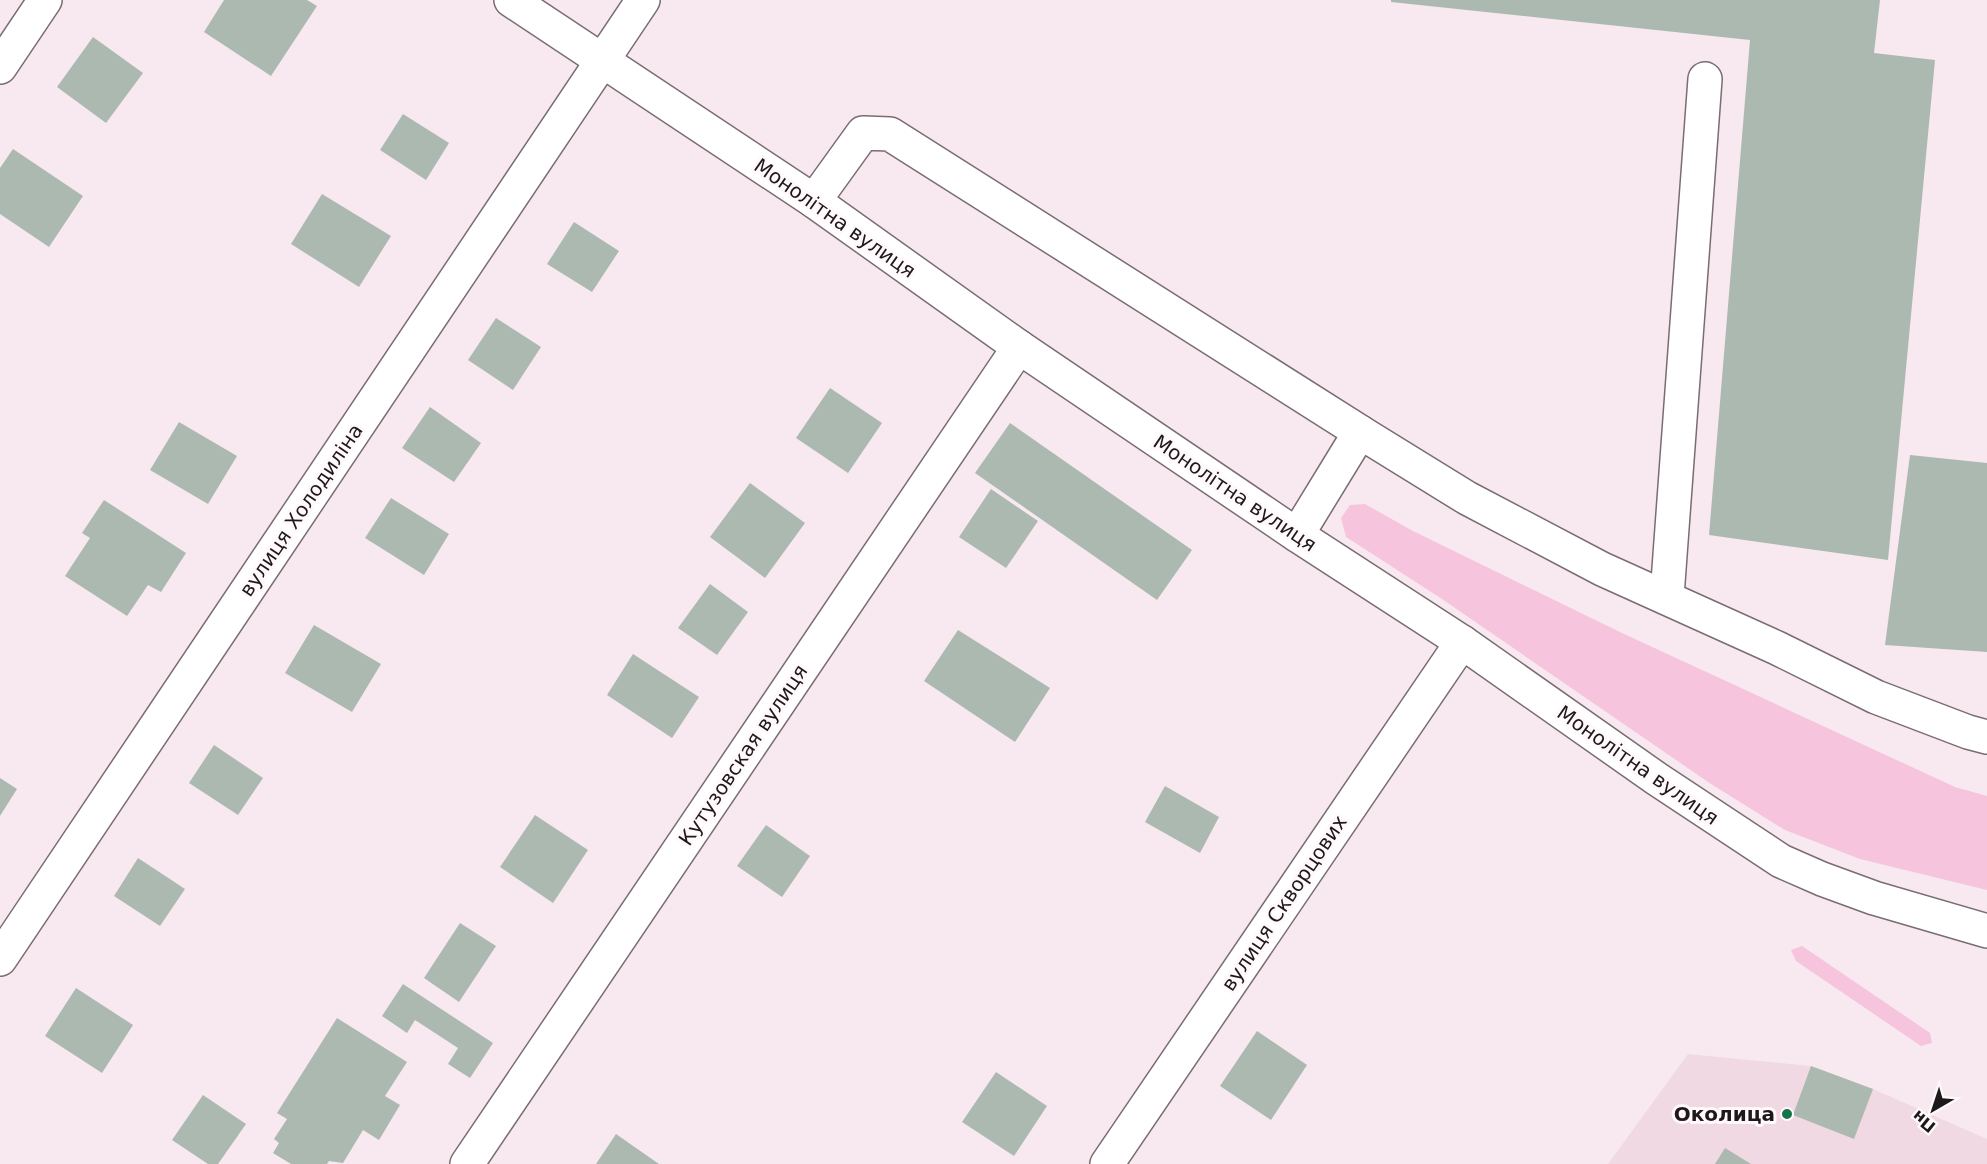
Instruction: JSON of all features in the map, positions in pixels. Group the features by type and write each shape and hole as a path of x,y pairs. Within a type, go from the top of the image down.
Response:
{"street":[{"path":"0,67 45,0"},
{"name":"Монолітна вулиця","path":"511,0 814,201 1019,347 1297,535 1462,642 1647,772 1781,861 1874,898 1987,932"},
{"name":"вулиця Холодиліна","path":"0,958 643,0"},
{"path":"1667,596 1705,80"},
{"path":"814,201 863,133 890,134 1467,498 1602,568 1667,596 1876,697 1987,737"},
{"name":"Кутузовская вулиця","path":"466,1164 1019,347"},
{"path":"1297,535 1360,432"},
{"name":"вулиця Скворцових","path":"1107,1164 1462,642"}],"shaded area":[{"path":"1365,504 1413,531 1622,633 1955,787 1987,796 1987,890 1860,859 1785,830 1711,784 1442,599 1346,537 1341,518 1350,505"},
{"path":"1802,946 1930,1033 1932,1043 1921,1046 1796,961 1791,950"},
{"name":"Околица","path":"1688,1054 1811,1066 1873,1089 1987,1139 1987,1164 1608,1164"}],"building":[{"path":"224,0 307,0 317,6 271,76 204,32"},
{"path":"1391,0 1880,0 1874,53 1935,60 1888,560 1709,535 1750,40 1391,2"},
{"path":"93,37 143,73 106,123 57,87"},
{"path":"403,114 449,143 426,180 380,150"},
{"path":"13,149 83,196 49,247 0,214 0,168"},
{"path":"322,194 391,236 359,287 291,244"},
{"path":"574,222 619,251 592,292 547,264"},
{"path":"496,318 541,347 513,390 468,360"},
{"path":"830,388 882,423 848,473 796,438"},
{"path":"430,407 481,443 454,482 402,448"},
{"path":"179,422 237,456 208,504 150,470"},
{"path":"1010,423 1192,550 1157,600 975,473"},
{"path":"1910,455 1987,463 1987,652 1885,645"},
{"path":"750,483 805,523 765,578 710,537"},
{"path":"991,489 1038,521 1006,568 959,537"},
{"path":"391,498 449,534 424,575 365,538"},
{"path":"104,500 186,553 161,592 148,585 127,616 65,576 90,538 82,533"},
{"path":"710,584 748,612 717,655 678,628"},
{"path":"314,625 381,664 352,712 285,673"},
{"path":"958,630 1050,688 1015,742 924,681"},
{"path":"633,654 699,697 672,738 607,695"},
{"path":"214,745 263,778 238,815 189,783"},
{"path":"0,778 17,789 0,816"},
{"path":"1165,786 1219,817 1200,853 1145,822"},
{"path":"535,815 588,850 553,903 500,867"},
{"path":"766,825 810,856 782,897 737,866"},
{"path":"138,858 185,889 160,926 114,896"},
{"path":"460,923 496,946 459,1002 424,978"},
{"path":"403,984 493,1043 470,1078 448,1064 458,1048 415,1020 407,1033 382,1016"},
{"path":"76,988 133,1025 102,1073 45,1036"},
{"path":"337,1018 407,1062 385,1096 400,1105 379,1140 363,1130 343,1163 329,1161 327,1164 291,1164 273,1153 279,1143 274,1139 287,1119 277,1113"},
{"path":"1257,1031 1307,1065 1271,1120 1220,1086"},
{"path":"1811,1066 1873,1089 1854,1139 1793,1115"},
{"path":"996,1072 1047,1106 1014,1156 962,1122"},
{"path":"203,1095 246,1124 218,1164 208,1164 172,1140"},
{"path":"616,1134 659,1164 596,1164"},
{"path":"1725,1148 1751,1164 1715,1164"}],"place":[{"name":"Околица","path":"1787,1114"}]}
